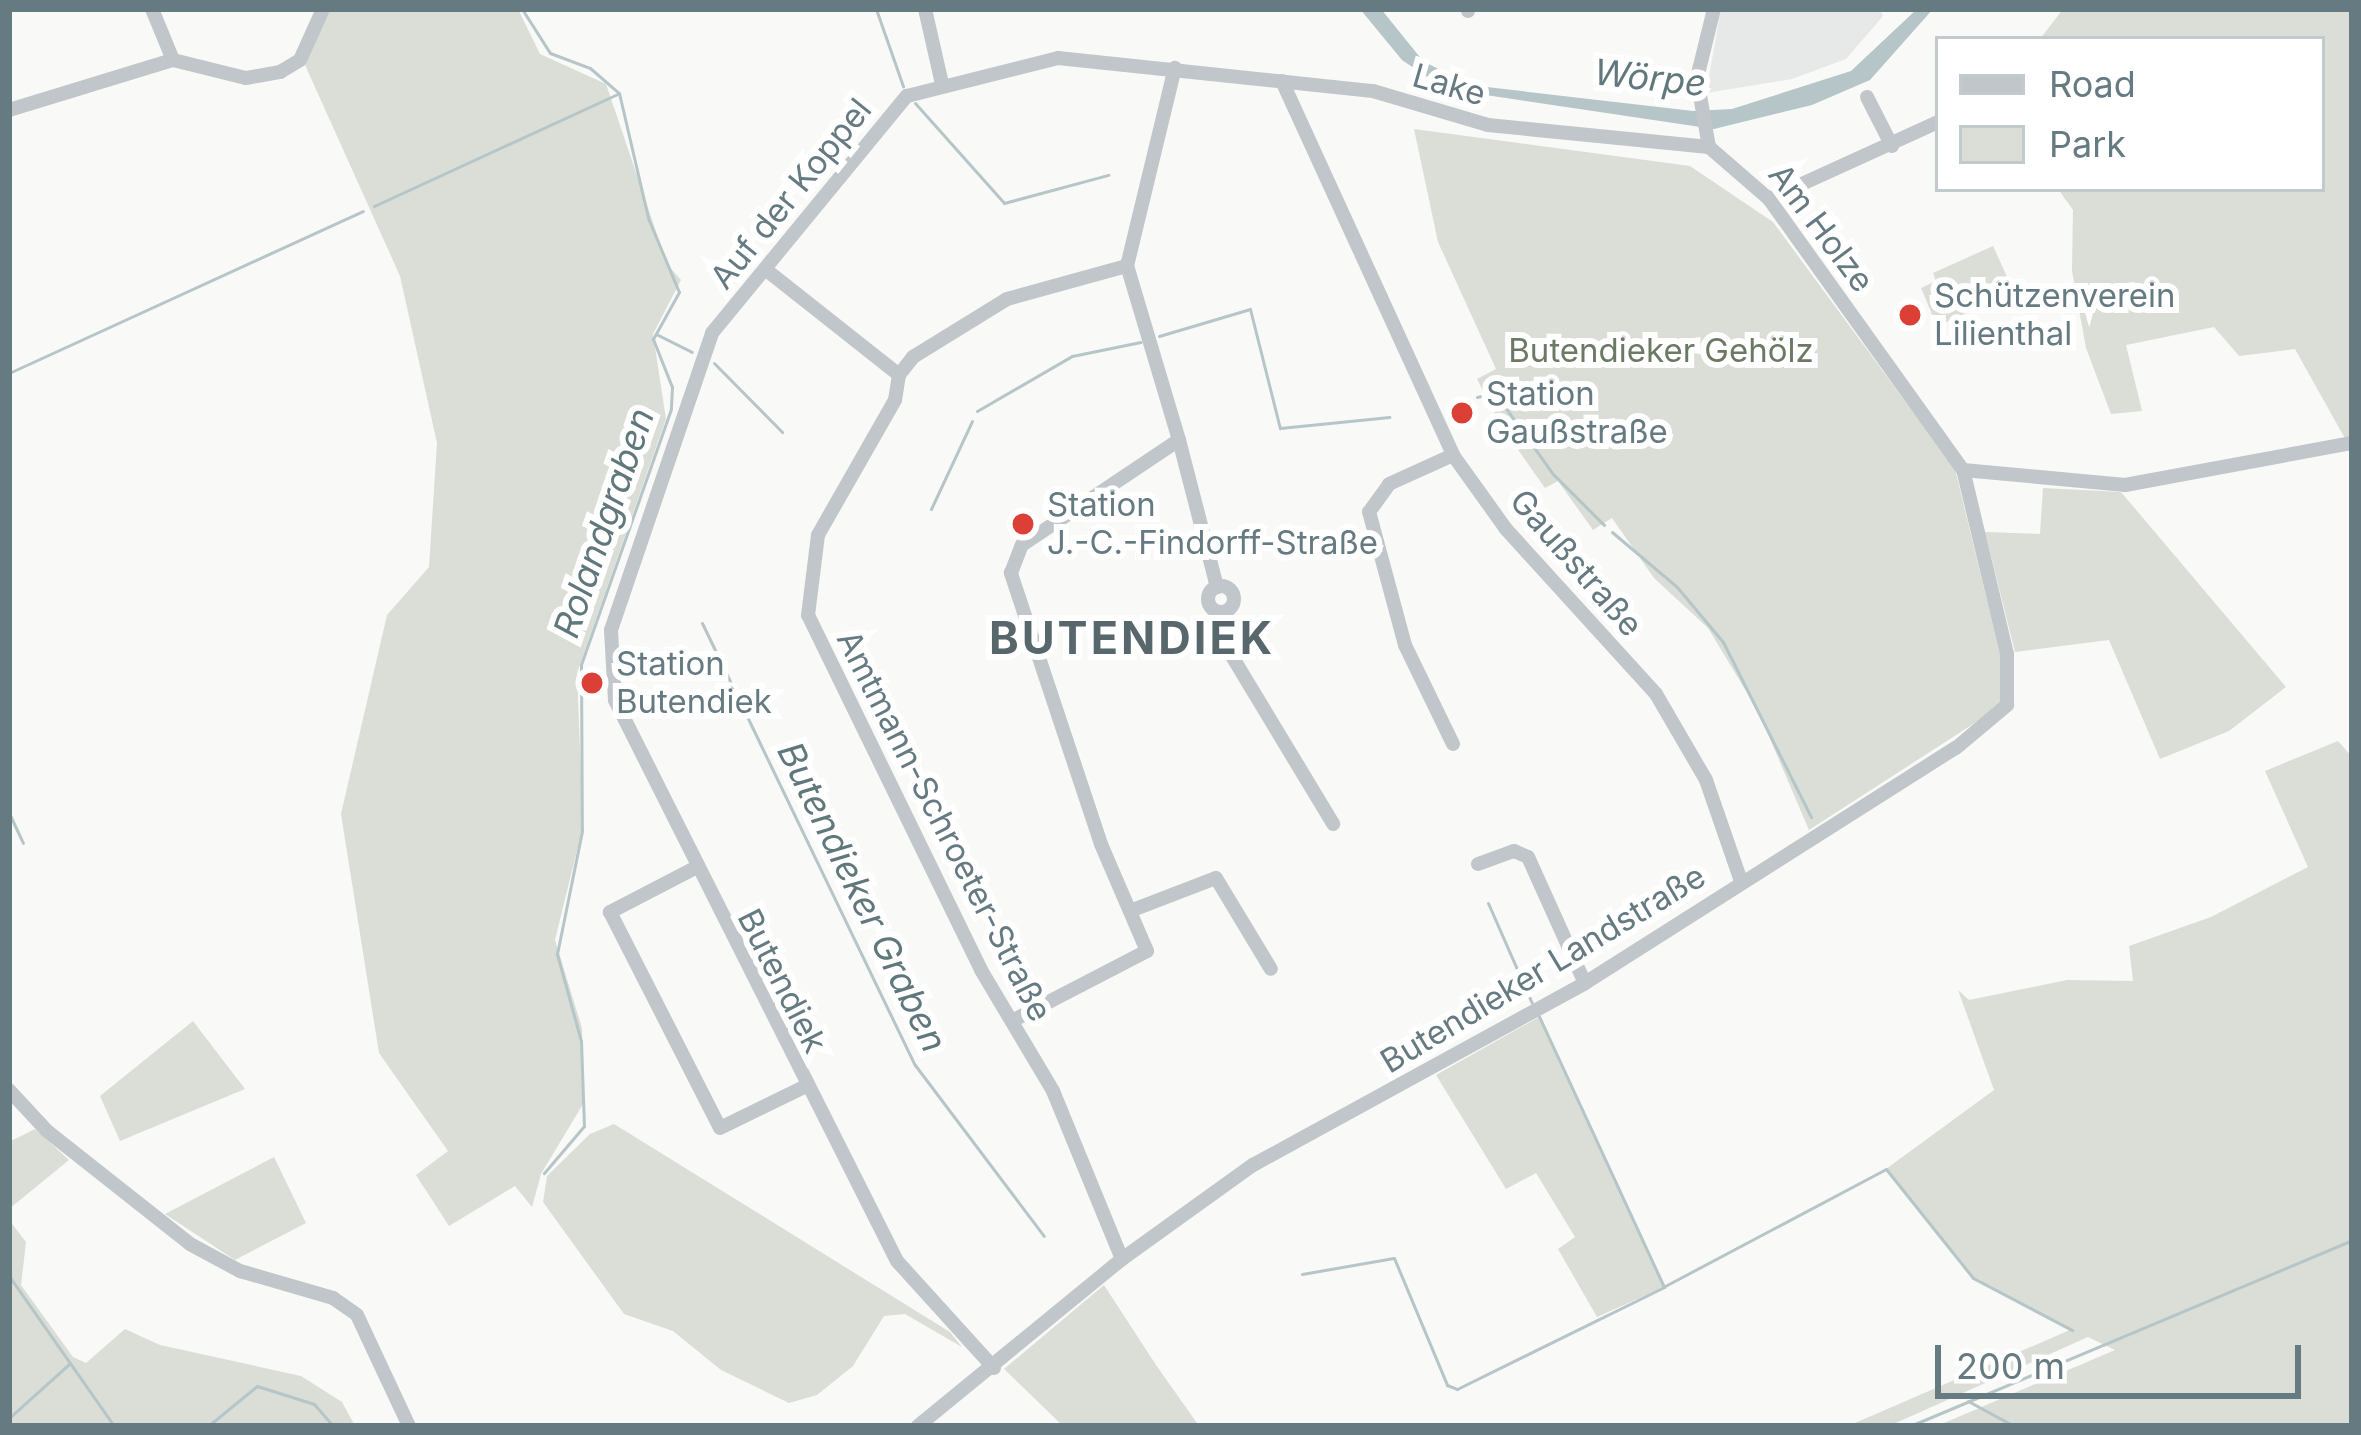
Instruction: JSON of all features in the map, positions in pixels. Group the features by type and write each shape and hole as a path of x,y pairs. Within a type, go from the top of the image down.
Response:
{"street":[{"path":"152,9 173,60"},
{"path":"9,110 173,60 246,78 280,72 300,60 323,9"},
{"path":"926,9 942,84"},
{"path":"1708,140 1697,78 1714,9"},
{"name":"Auf der Koppel","path":"624,582 700,355 907,96 1058,58 1175,68"},
{"path":"1175,68 1127,266 1217,587 1208,599 1220,612 1218,633 1333,824"},
{"name":"Lake","path":"1175,68 1373,91 1488,125 1708,140"},
{"name":"Gaußstraße","path":"1282,81 1454,455 1506,529 1670,713 1706,780 1741,881"},
{"path":"1867,97 1892,146"},
{"path":"1769,199 1935,124"},
{"name":"Am Holze","path":"1708,140 1769,199 1963,470"},
{"path":"765,268 899,375 913,357 1007,298 1127,266"},
{"name":"Amtmann-Schroeter-Straße","path":"899,375 895,400 818,536 808,615 1012,1021 1053,1090 1122,1259"},
{"path":"1012,1021 1147,951 1011,574 1022,545 1179,440"},
{"path":"1963,470 2125,485 2352,443"},
{"path":"1453,744 1405,645 1369,512 1389,484 1454,455"},
{"name":"Butendieker Landstraße","path":"918,1426 1122,1259 1253,1165 1585,983 1956,748 2007,705 2007,654 1963,470"},
{"name":"Butendiek","path":"624,582 611,630 615,700 695,868 897,1262 994,1368"},
{"path":"1478,864 1514,851 1528,856 1585,983"},
{"path":"695,868 610,912 720,1127 806,1086"},
{"path":"1130,911 1206,875 1216,878 1270,969"},
{"path":"9,1090 47,1131 190,1244 240,1270 333,1298 357,1316 409,1426"}],"shaded area":[{"path":"1360,9 1381,9 1423,61 1469,85 1693,111 1732,109 1851,71 1917,9 1933,9 1870,80 1812,105 1714,129 1445,89 1402,60"},
{"path":"1721,9 1880,9 1883,16 1846,59 1792,79 1706,93"}],"green space":[{"path":"328,9 518,9 540,54 606,84 667,264 681,280 653,334 666,419 577,673 583,826 555,940 582,1028 583,1104 541,1174 532,1207 515,1186 449,1226 416,1175 448,1151 379,1053 341,814 387,615 429,567 437,443 400,276 305,65"},
{"path":"2063,9 2352,9 2352,451 2295,349 2239,356 2214,327 2126,345 2142,411 2111,414 2086,348 2072,271 2073,210 2060,192 2325,192 2325,36 2042,36"},
{"name":"Butendieker Gehölz","path":"1414,129 1690,166 1773,222 1955,469 2000,654 2001,706 1809,830 1758,711 1708,628 1654,578 1612,518 1593,530 1558,481 1545,488 1500,424 1477,379 1496,369 1438,242"},
{"path":"1993,246 2014,292 1937,326 1921,288 1936,281 1933,273"},
{"path":"2043,488 2121,492 2286,687 2229,731 2160,759 2109,640 2015,652 1985,532 2040,534"},
{"path":"2338,741 2352,757 2352,1426 1937,1426 2115,1350 2088,1337 1889,1426 1848,1426 2070,1330 1973,1278 1886,1169 1994,1090 1958,990 1969,1000 2067,980 2133,981 2129,946 2211,917 2308,867 2265,771"},
{"path":"1539,1017 1664,1287 1597,1317 1558,1249 1575,1237 1536,1173 1506,1189 1436,1075"},
{"path":"193,1021 245,1089 120,1141 100,1096"},
{"path":"614,1124 950,1332 962,1347 905,1314 884,1316 853,1366 817,1395 789,1403 721,1370 673,1331 624,1314 543,1202 547,1176 590,1134"},
{"path":"35,1129 69,1160 9,1209 9,1142"},
{"path":"274,1157 306,1223 235,1260 165,1214"},
{"path":"9,1220 26,1242 21,1285 73,1357 86,1363 125,1329 160,1345 301,1376 342,1402 355,1426 9,1426"},
{"path":"1104,1285 1199,1426 1063,1426 1004,1369"}],"waterway":[{"name":"Rolandgraben","path":"522,9 550,53 590,68 619,93 648,218 679,292 653,339 672,387 671,409 581,665 582,831 557,954 581,1041 584,1126 544,1173"},
{"path":"876,9 903,86"},
{"path":"374,206 617,94"},
{"path":"915,103 1004,203 1108,175"},
{"path":"9,373 363,211"},
{"path":"1159,336 1250,309 1280,428 1389,417"},
{"path":"656,334 692,352"},
{"path":"977,411 1072,356 1141,342"},
{"path":"714,363 782,432"},
{"path":"1477,397 1495,393 1553,474 1604,525"},
{"path":"931,509 972,421"},
{"path":"1612,532 1677,587 1723,642 1811,817"},
{"name":"Butendieker Graben","path":"702,623 915,1065 1044,1236"},
{"path":"9,813 23,843"},
{"path":"1488,903 1532,1003"},
{"path":"1302,1274 1394,1258 1447,1385 1457,1389 1664,1287 1539,1017"},
{"path":"1665,1286 1886,1169 1973,1278 2072,1330"},
{"path":"1910,1426 2352,1240"},
{"path":"9,1276 114,1426"},
{"path":"9,1418 69,1364"},
{"path":"208,1426 257,1386 314,1404 333,1426"},
{"path":"1968,1401 2014,1426"}],"place":[{"name":"Schützenverein Lilienthal","path":"1910,315"},
{"name":"Station Gaußstraße","path":"1462,413"},
{"name":"Station J.-C.-Findorff-Straße","path":"1023,524"},
{"name":"Station Butendiek","path":"592,683"}],"district":[{"name":"BUTENDIEK","path":"1132,638"}],"water label":[{"name":"Wörpe","path":"1650,78"}]}
